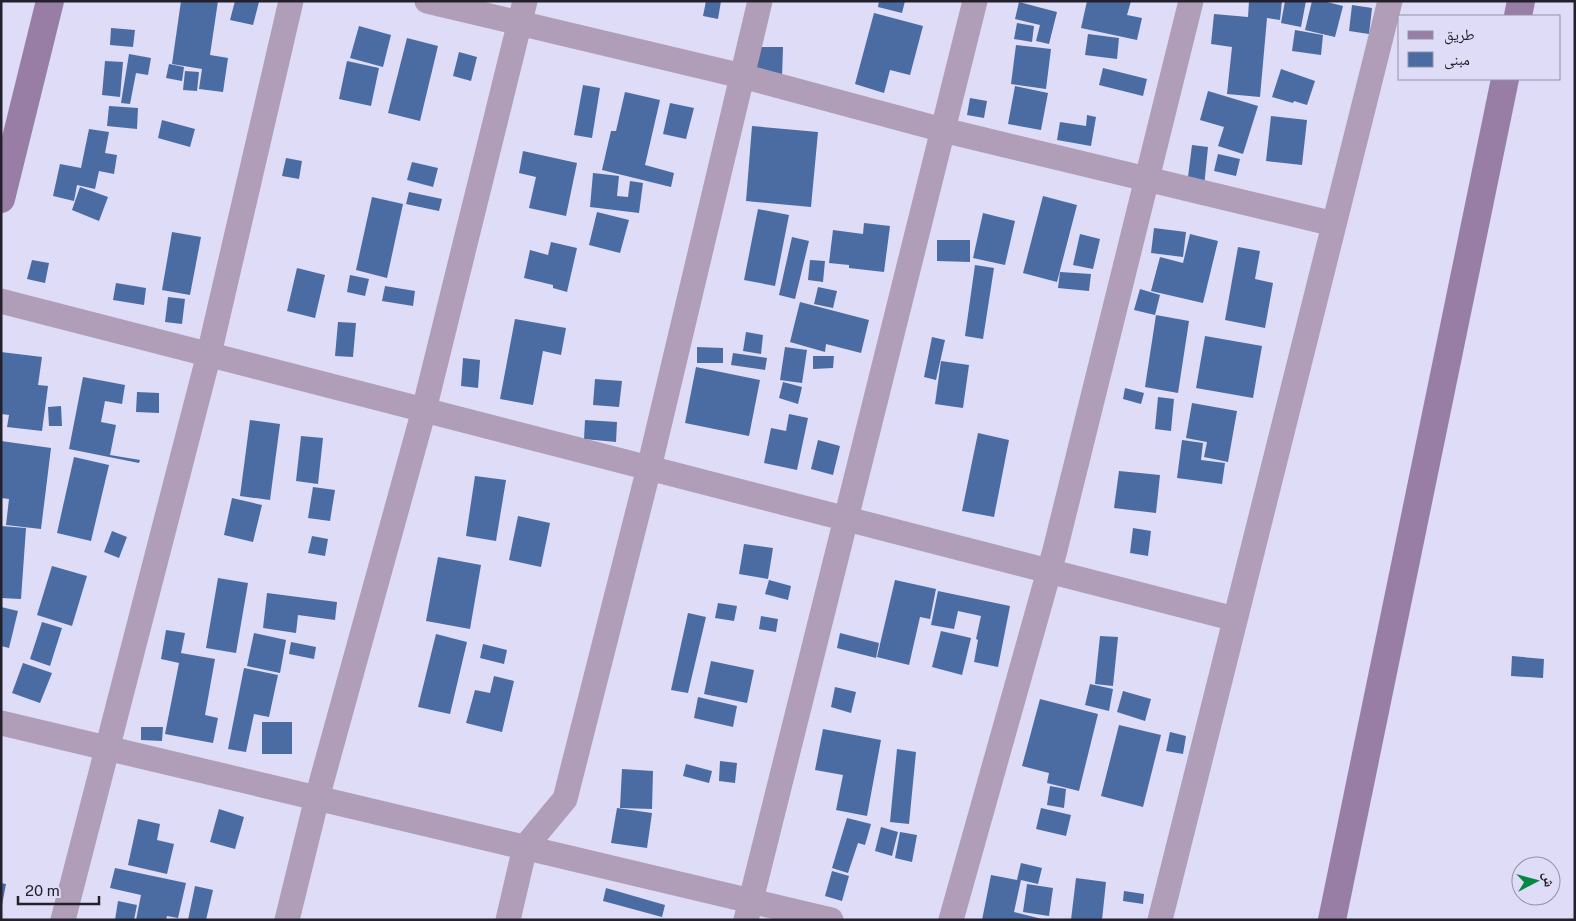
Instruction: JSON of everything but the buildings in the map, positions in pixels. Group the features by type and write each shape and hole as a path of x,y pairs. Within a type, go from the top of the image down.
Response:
{"street":[{"path":"1,199 50,1"},
{"path":"63,920 209,354 291,1"},
{"path":"427,1 522,12 742,76 943,130 1334,224"},
{"path":"508,920 525,847 565,799 649,468 760,1"},
{"path":"748,910 975,1"},
{"path":"951,920 1049,571 1191,1"},
{"path":"1160,920 1390,1"},
{"path":"1518,15 1521,1"},
{"path":"287,920 318,798 424,410 522,12"},
{"path":"1332,920 1506,80"},
{"path":"1,301 1235,619"},
{"path":"1,723 525,847 748,910 831,920"}]}
